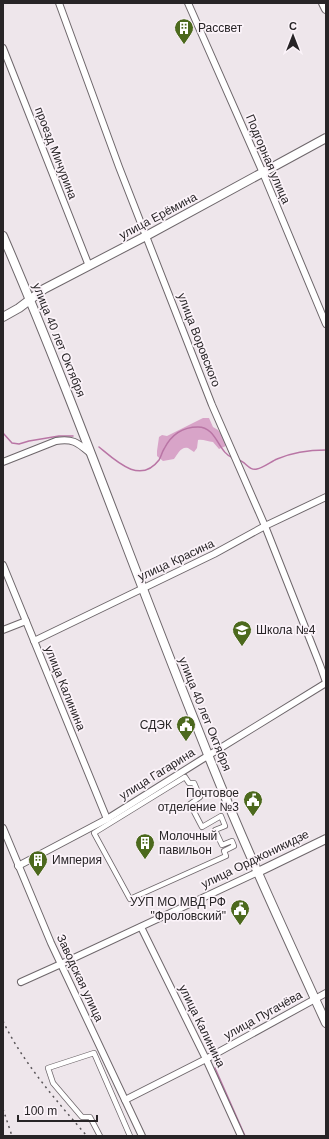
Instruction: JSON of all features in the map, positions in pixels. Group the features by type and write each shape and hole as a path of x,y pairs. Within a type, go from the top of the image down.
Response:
{"street":[{"name":"улица Воровского","path":"59,3 119,167 212,405 264,526 326,683"},
{"name":"Подгорная улица","path":"188,3 263,173 326,324"},
{"path":"323,3 326,9"},
{"name":"проезд Мичурина","path":"3,48 89,266"},
{"name":"улица Ерёмина","path":"3,317 19,308 44,289 146,236 326,138"},
{"name":"улица 40 лет Октября","path":"3,236 30,300 208,755 258,872 326,1023"},
{"path":"3,462 56,441 65,439 79,444 90,453"},
{"name":"улица Красина","path":"34,640 214,554 264,526 326,497"},
{"name":"улица Калинина","path":"3,565 107,819"},
{"path":"3,630 26,622"},
{"name":"улица Гагарина","path":"18,866 107,819 326,683"},
{"path":"185,777 189,783 194,783 200,797 190,804 202,827 221,816 225,826 216,830 222,845 232,841 234,846 224,851 226,856 130,899 94,833 185,777"},
{"name":"Заводская улица","path":"3,828 61,964 142,1136"},
{"name":"улица Орджоникидзе","path":"21,982 326,839"},
{"name":"улица Калинина","path":"141,926 206,1059 241,1136"},
{"name":"улица Пугачёва","path":"125,1100 206,1059 326,993"},
{"path":"100,1136 90,1117 82,1117 53,1083 48,1068 94,1053 130,1136"}],"shaded area":[{"path":"203,418 209,418 213,427 218,430 223,437 226,446 219,449 213,442 198,440 197,448 194,452 188,448 183,448 174,459 163,461 157,456 159,437 162,435 167,436"}],"waterway":[{"path":"99,447 120,464 136,471 144,470 152,467 159,460 163,450 174,436 187,428 198,427 209,431 224,451 233,458"},
{"path":"3,433 12,443 19,444 59,436 73,436"},
{"path":"239,460 250,468 257,469 288,455 307,451 326,450"},
{"path":"215,1068 245,1136"}],"railway":[{"path":"3,1021 30,1066 52,1095 87,1136"},
{"path":"3,1109 12,1136"}],"place":[{"name":"Рассвет","path":"184,45"},
{"name":"Школа №4","path":"242,647"},
{"name":"СДЭК","path":"186,742"},
{"name":"Почтовое отделение №3","path":"253,817"},
{"name":"Молочный павильон","path":"145,860"},
{"name":"Империя","path":"38,877"},
{"name":"УУП МО МВД РФ \"Фроловский\"","path":"240,926"}]}
